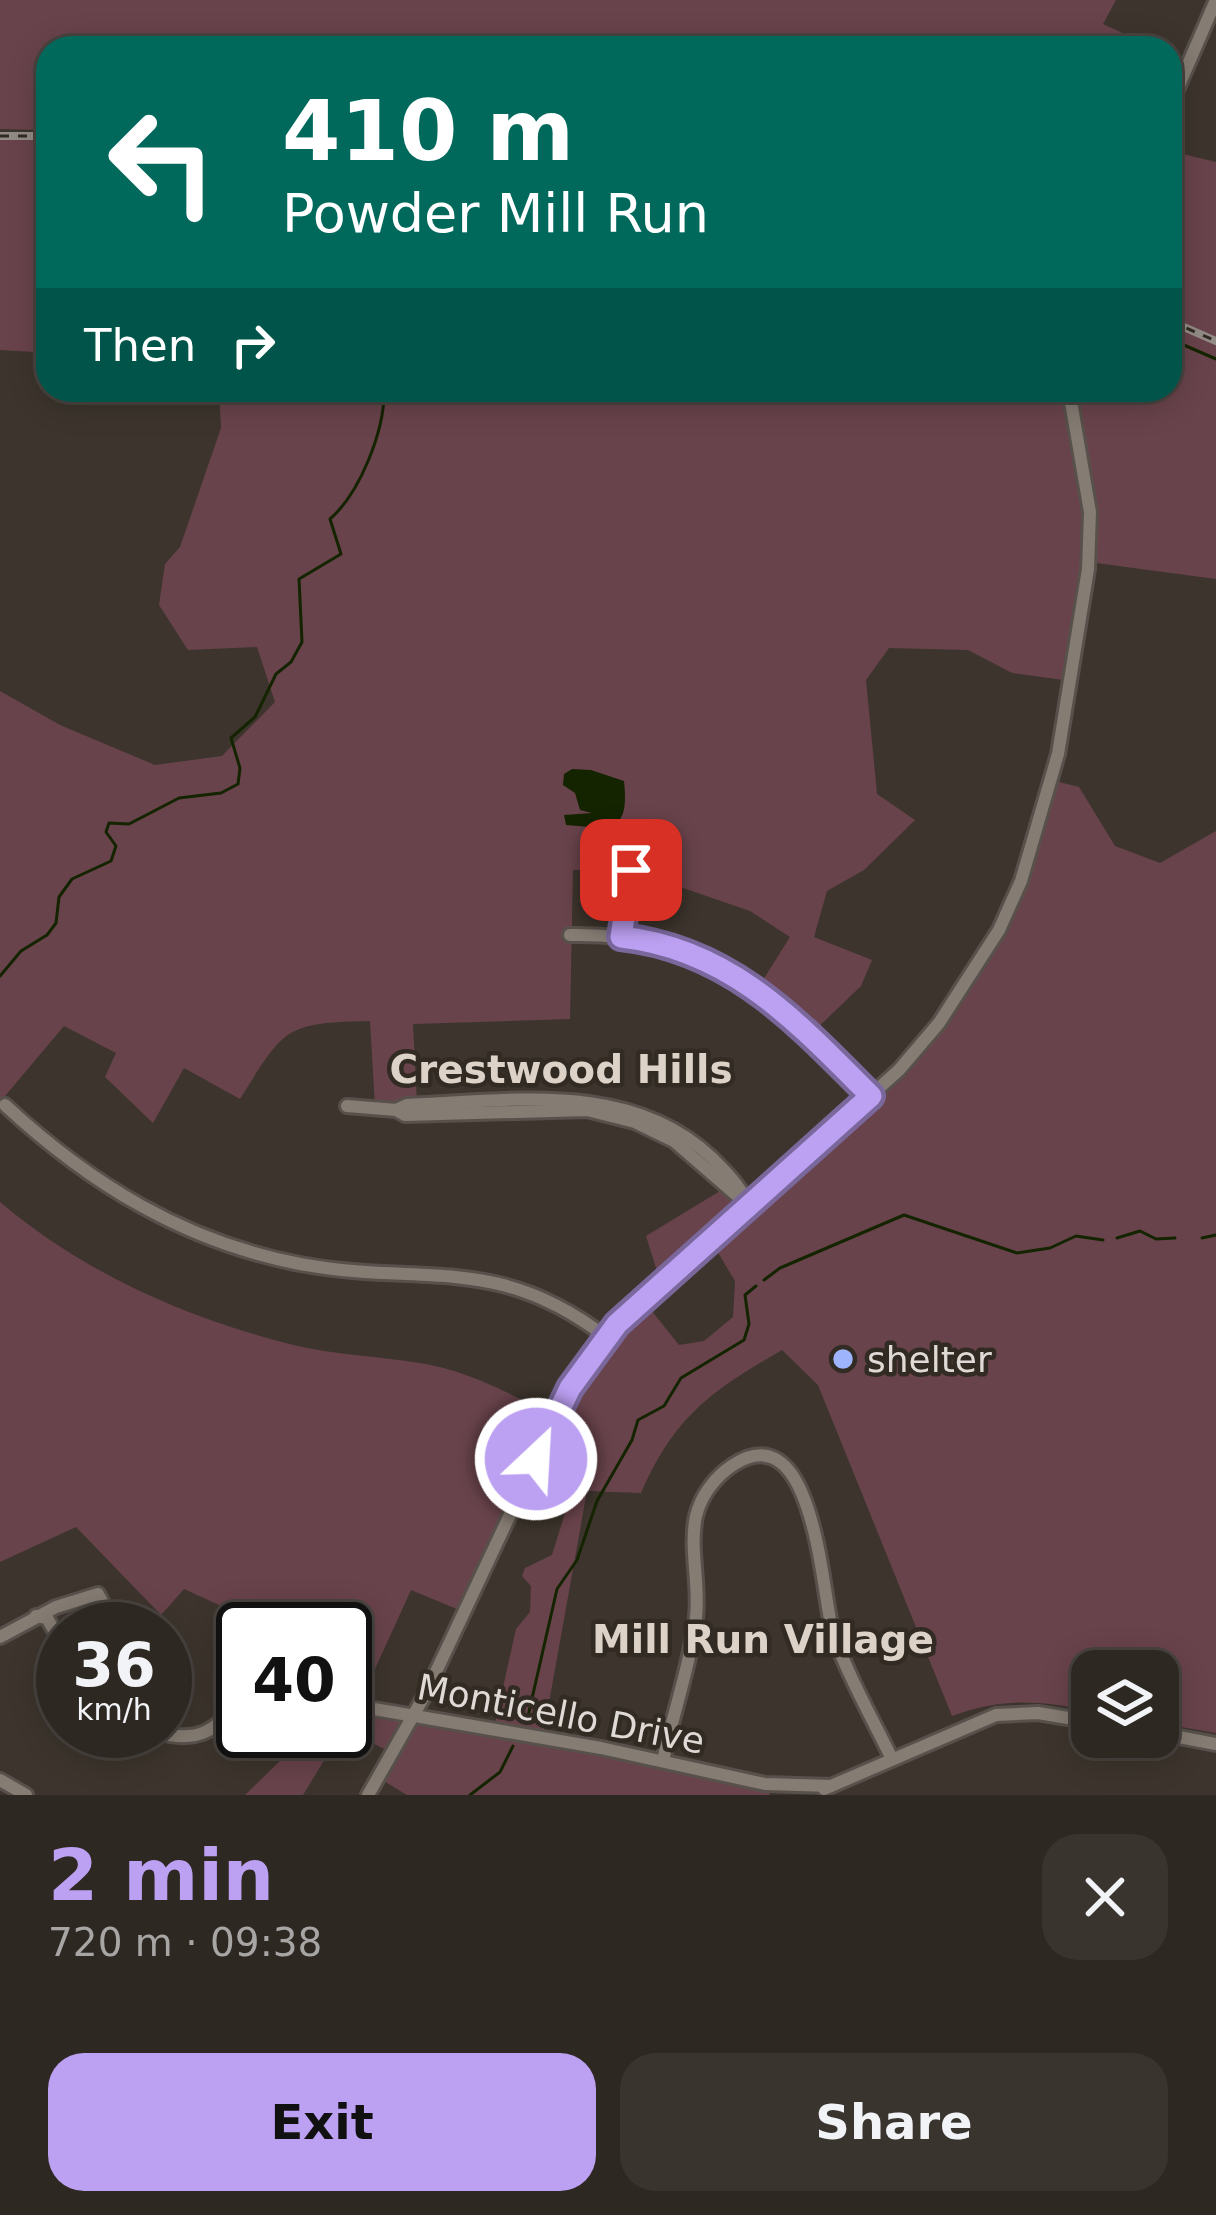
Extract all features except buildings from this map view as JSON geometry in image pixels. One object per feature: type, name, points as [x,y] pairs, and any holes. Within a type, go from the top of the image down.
[{"type":"street","points":[[1182,78],[1216,0]]},
{"type":"street","points":[[368,1795],[414,1717],[562,1402],[606,1337],[922,1046],[999,930],[1043,808],[1063,728],[1090,548],[1087,488],[1071,402]]},
{"type":"street","points":[[621,937],[632,855]]},
{"type":"street","points":[[570,935],[621,937],[685,951],[746,980],[788,1012],[871,1096]]},
{"type":"street","points":[[347,1106],[396,1110],[407,1105],[587,1106],[650,1117],[689,1139],[741,1189],[749,1206]]},
{"type":"street","points":[[5,1106],[91,1177],[155,1215],[206,1237],[302,1264],[499,1281],[554,1302],[606,1337]]},
{"type":"street","points":[[663,1762],[696,1618],[697,1513],[723,1474],[757,1457],[778,1462],[789,1472],[811,1516],[823,1554],[832,1630],[892,1759]]},
{"type":"street","points":[[75,1602],[98,1594],[102,1602]]},
{"type":"street","points":[[0,1637],[35,1616]]},
{"type":"street","name":"Monticello Drive","points":[[372,1709],[663,1762],[768,1790],[831,1786]]},
{"type":"street","points":[[812,1795],[996,1715],[1038,1713],[1071,1718]]},
{"type":"street","points":[[1179,1737],[1216,1744]]},
{"type":"street","points":[[0,1780],[26,1795]]},
{"type":"shaded area","points":[[0,0],[1116,0],[1103,24],[1129,36],[36,36],[36,130],[0,129]]},
{"type":"shaded area","points":[[0,136],[36,136],[36,351],[0,350]]},
{"type":"shaded area","points":[[1182,154],[1216,162],[1216,579],[1089,562],[1071,681],[1012,673],[968,650],[889,648],[866,680],[877,794],[915,820],[864,870],[827,891],[814,937],[872,960],[861,986],[810,1035],[758,988],[790,937],[750,911],[631,870],[573,870],[570,1019],[413,1024],[417,1105],[375,1106],[370,1021],[320,1024],[290,1034],[267,1057],[240,1099],[184,1068],[153,1123],[105,1077],[116,1053],[64,1026],[0,1102],[0,691],[60,725],[155,765],[222,756],[275,702],[257,647],[188,650],[159,605],[165,564],[180,547],[221,428],[220,402],[1182,402]]},
{"type":"shaded area","points":[[572,769],[624,781],[620,820],[605,827],[566,825],[564,815],[592,813],[580,810],[575,793],[563,785],[564,774]]},
{"type":"shaded area","points":[[1051,780],[1079,787],[1115,846],[1160,863],[1216,831],[1216,1733],[1179,1727],[1179,1650],[1071,1650],[1071,1708],[1021,1703],[952,1716],[818,1385],[782,1350],[698,1408],[667,1444],[641,1493],[587,1491],[543,1736],[765,1784],[770,1795],[407,1795],[379,1778],[393,1753],[372,1743],[372,1708],[494,1728],[516,1629],[530,1612],[531,1586],[522,1576],[525,1568],[552,1555],[565,1513],[516,1500],[464,1612],[411,1590],[372,1675],[372,1602],[216,1604],[184,1589],[172,1602],[148,1602],[76,1527],[0,1562],[0,1202],[101,1271],[175,1307],[293,1345],[456,1372],[555,1418],[570,1388],[643,1300],[679,1345],[704,1341],[733,1317],[735,1281],[711,1241],[661,1284],[646,1236],[725,1188],[749,1206],[899,1070],[999,930]]},
{"type":"shaded area","points":[[283,1758],[326,1758],[303,1795],[245,1795]]},
{"type":"waterway","points":[[1182,344],[1216,359]]},
{"type":"waterway","points":[[0,976],[21,951],[47,935],[56,923],[59,897],[72,879],[111,861],[116,846],[106,832],[109,823],[129,824],[179,798],[221,793],[238,784],[240,768],[231,738],[255,717],[276,674],[291,662],[302,642],[299,579],[341,554],[330,519],[351,494],[369,460],[383,402]]},
{"type":"waterway","points":[[764,1280],[780,1268],[904,1215],[1017,1253],[1050,1248],[1076,1236],[1103,1240]]},
{"type":"waterway","points":[[1117,1238],[1140,1231],[1156,1239],[1175,1238]]},
{"type":"waterway","points":[[1202,1238],[1216,1235]]},
{"type":"waterway","points":[[528,1716],[557,1589],[577,1560],[597,1501],[632,1440],[638,1420],[664,1406],[681,1378],[744,1340],[749,1324],[745,1295],[756,1286]]},
{"type":"waterway","points":[[470,1795],[500,1772],[513,1746]]},
{"type":"railway","points":[[0,136],[36,136]]},
{"type":"railway","points":[[1182,326],[1216,341]]},
{"type":"place","name":"shelter","points":[[843,1359]]},
{"type":"district","name":"Crestwood Hills","points":[[561,1069]]},
{"type":"district","name":"Mill Run Village","points":[[763,1639]]},
{"type":"route","points":[[536,1459],[570,1388],[617,1324],[871,1096],[788,1012],[746,980],[685,951],[621,937],[631,870]]}]
